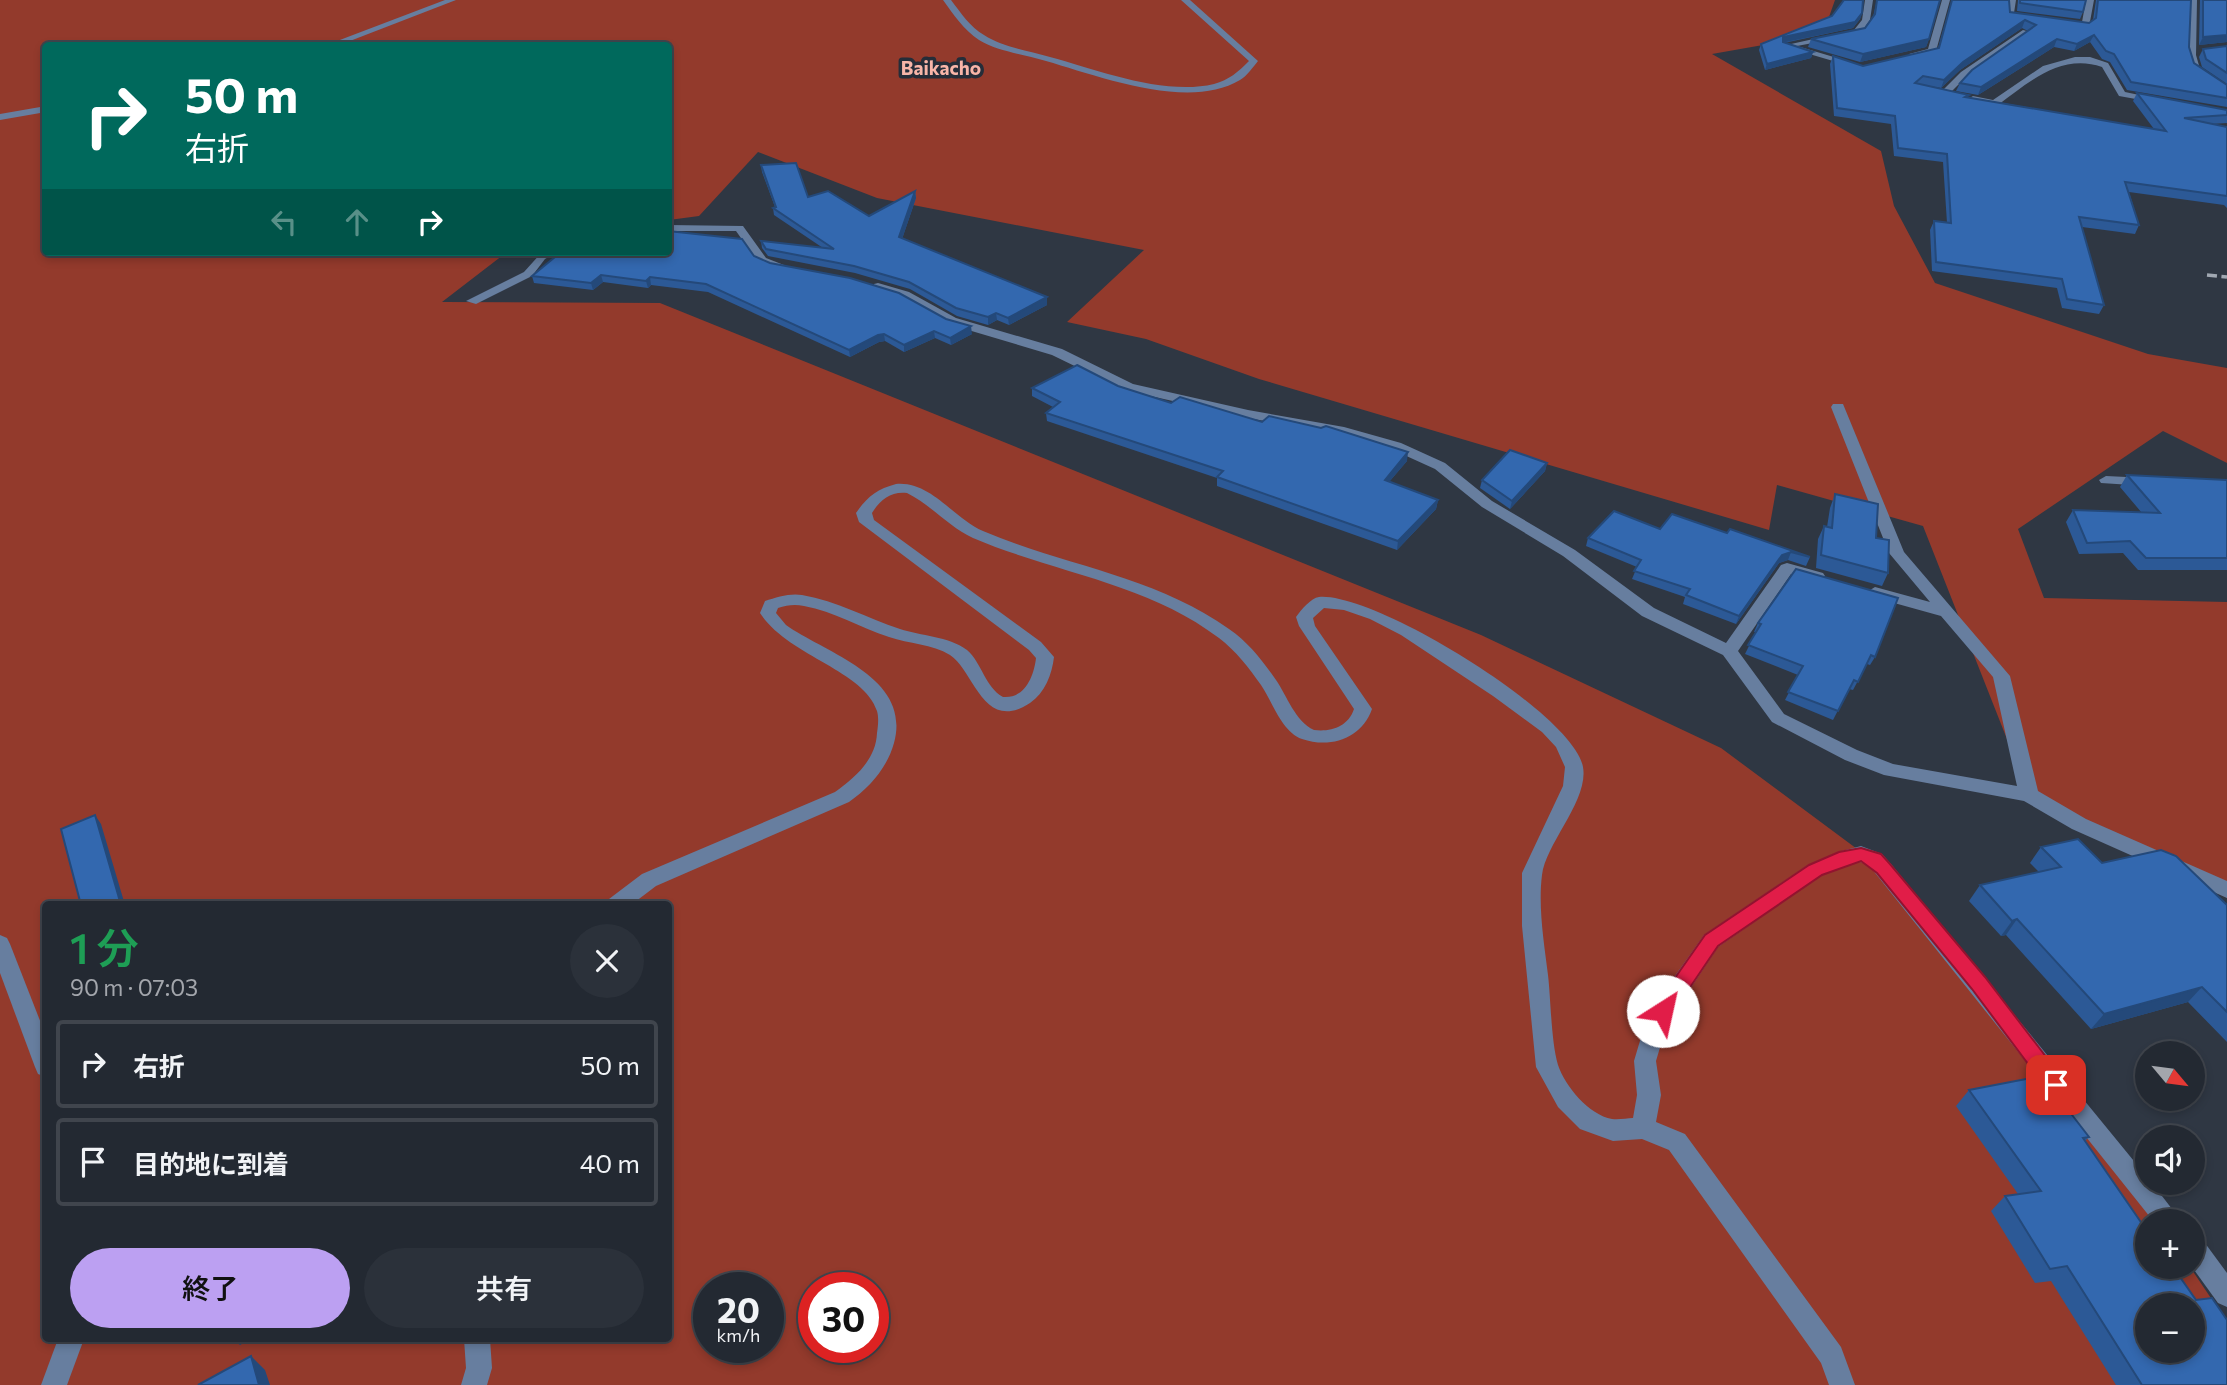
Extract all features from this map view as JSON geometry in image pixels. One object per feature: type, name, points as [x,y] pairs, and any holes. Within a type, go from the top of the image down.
[{"type":"street","points":[[339,42],[452,0]]},
{"type":"street","points":[[947,0],[980,36],[1135,84],[1198,88],[1221,84],[1249,70],[1254,61],[1185,0]]},
{"type":"street","points":[[1860,68],[1786,47],[1857,32],[1866,20],[1869,0]]},
{"type":"street","points":[[1896,60],[1932,51],[1946,0]]},
{"type":"street","points":[[2012,0],[2010,15],[2036,18]]},
{"type":"street","points":[[2048,20],[2086,25],[2090,0]]},
{"type":"street","points":[[2193,0],[2192,51],[2196,70],[2227,91]]},
{"type":"street","points":[[1944,94],[1964,74],[2026,32]]},
{"type":"street","points":[[2192,51],[2204,50]]},
{"type":"street","points":[[1932,92],[1995,103],[2045,68],[2081,58],[2105,65],[2122,94],[2169,102]]},
{"type":"street","points":[[0,117],[42,109]]},
{"type":"street","points":[[0,126],[42,119]]},
{"type":"street","points":[[672,228],[739,228],[762,260],[798,270]]},
{"type":"street","points":[[472,301],[528,274],[543,256]]},
{"type":"street","points":[[867,284],[905,295],[952,321],[1057,352],[1129,387],[1248,414],[1344,431],[1396,446],[1440,466],[1487,504],[1569,553],[1648,612],[1729,651],[1778,718],[1851,755],[1891,770],[2028,795],[2079,824],[2227,890]]},
{"type":"street","points":[[1838,407],[1898,553],[2001,676],[2028,795]]},
{"type":"street","points":[[2106,480],[2169,483]]},
{"type":"street","points":[[621,901],[649,880],[842,797],[864,782],[880,759],[889,718],[877,694],[858,674],[807,646],[772,622],[768,613],[771,606],[784,600],[802,600],[902,635],[950,648],[962,655],[980,678],[988,695],[1000,703],[1016,702],[1032,693],[1040,682],[1045,657],[1035,646],[867,522],[864,513],[871,502],[883,493],[902,488],[915,491],[926,497],[957,525],[1012,546],[1081,565],[1171,602],[1209,622],[1252,659],[1298,730],[1314,736],[1331,737],[1351,728],[1361,720],[1363,709],[1307,626],[1304,617],[1320,602],[1354,606],[1435,646],[1548,728],[1563,744],[1574,767],[1572,786],[1532,873],[1532,926],[1547,1068],[1566,1100],[1588,1121],[1614,1130],[1643,1128],[1676,1142],[1832,1356],[1842,1385]]},
{"type":"street","points":[[1729,651],[1787,568],[1827,579]]},
{"type":"street","points":[[1854,586],[1947,612]]},
{"type":"street","points":[[1643,1128],[1649,1095],[1645,1062],[1653,1034],[1663,1011],[1711,941],[1815,870],[1846,857],[1861,855],[1875,859],[1884,869],[1979,983],[2087,1126],[2159,1209]]},
{"type":"street","points":[[0,944],[42,1056]]},
{"type":"street","points":[[2205,1264],[2227,1294]]},
{"type":"street","points":[[54,1385],[70,1342]]},
{"type":"street","points":[[474,1385],[479,1368],[477,1342]]},
{"type":"shaded area","points":[[0,0],[1835,0],[1829,17],[1785,41],[1712,54],[1881,151],[1894,206],[1935,283],[2148,354],[2227,368],[2227,463],[2163,431],[2018,529],[2044,598],[2227,602],[2227,898],[2029,795],[1923,526],[1777,485],[1769,530],[1259,379],[1146,339],[1067,322],[1144,250],[877,198],[758,152],[699,216],[672,220],[672,42],[42,42],[42,256],[502,256],[442,302],[660,303],[1481,635],[1721,748],[1884,869],[2135,1190],[2135,1195],[2139,1195],[2150,1209],[2135,1209],[2135,1279],[2198,1279],[2227,1322],[2227,1385],[0,1385]]},
{"type":"building","points":[[1844,0],[1863,0],[1862,13],[1855,22],[1783,37],[1783,42],[1813,52],[1767,64],[1761,44],[1832,16]]},
{"type":"building","points":[[1877,0],[1940,0],[1929,39],[1863,54],[1811,39],[1865,28],[1875,14]]},
{"type":"building","points":[[1952,0],[2009,0],[2010,12],[2089,23],[2096,18],[2098,0],[2191,0],[2189,47],[2194,63],[2227,85],[2227,98],[2131,82],[2114,54],[2106,51],[2094,35],[2077,44],[2057,39],[1981,87],[1960,83],[1972,70],[2036,25],[2025,20],[1963,62],[1944,80],[1923,76],[1915,83],[1969,95],[1965,97],[2166,131],[2137,93],[2227,110],[2227,115],[2184,118],[2227,127],[2227,196],[2125,182],[2139,225],[2079,217],[2104,305],[2067,299],[2062,279],[1936,262],[1934,221],[1951,223],[1947,154],[1898,148],[1895,116],[1837,108],[1833,56],[1863,66],[1939,48]]},
{"type":"building","points":[[2020,0],[2086,0],[2083,12],[2020,3]]},
{"type":"building","points":[[2203,0],[2227,0],[2227,35],[2203,37]]},
{"type":"building","points":[[2227,46],[2227,73],[2206,59],[2203,49]]},
{"type":"building","points":[[796,163],[808,197],[828,191],[869,216],[915,191],[899,237],[1047,297],[1008,318],[996,313],[988,317],[956,308],[909,282],[854,266],[766,249],[761,241],[834,249],[773,208],[776,207],[761,165]]},
{"type":"building","points":[[672,231],[742,239],[754,256],[770,263],[850,278],[899,293],[946,319],[971,326],[950,338],[934,331],[904,345],[884,334],[878,335],[849,350],[706,284],[650,277],[646,281],[601,275],[591,283],[532,276],[556,256],[672,256]]},
{"type":"building","points":[[1077,365],[1118,386],[1171,403],[1180,397],[1262,422],[1269,416],[1321,428],[1326,426],[1408,452],[1385,480],[1438,500],[1398,541],[1217,477],[1223,471],[1046,413],[1060,402],[1032,388]]},
{"type":"building","points":[[1510,450],[1547,463],[1512,501],[1482,480]]},
{"type":"building","points":[[2127,475],[2227,480],[2227,558],[2146,558],[2130,541],[2087,543],[2073,510],[2160,513]]},
{"type":"building","points":[[1835,494],[1878,504],[1876,538],[1889,540],[1888,573],[1821,555],[1824,526],[1832,528]]},
{"type":"building","points":[[1614,511],[1660,529],[1672,514],[1727,533],[1730,529],[1810,557],[1791,552],[1782,555],[1739,616],[1686,595],[1690,589],[1634,571],[1641,560],[1588,538]]},
{"type":"building","points":[[1796,569],[1898,598],[1875,657],[1871,655],[1858,682],[1854,680],[1838,711],[1788,692],[1803,666],[1748,645],[1761,624],[1758,623]]},
{"type":"building","points":[[95,815],[120,901],[80,901],[61,829]]},
{"type":"building","points":[[2078,839],[2102,863],[2161,850],[2176,856],[2227,905],[2227,1012],[2202,987],[2104,1014],[2017,919],[2012,921],[1980,885],[2061,867],[2041,847]]},
{"type":"building","points":[[2042,1076],[2089,1137],[2083,1138],[2135,1214],[2135,1279],[2181,1279],[2191,1293],[2135,1293],[2135,1363],[2205,1363],[2205,1299],[2212,1298],[2227,1320],[2227,1385],[2142,1385],[2067,1266],[2050,1269],[2005,1196],[2041,1191],[1969,1090]]},
{"type":"building","points":[[251,1356],[259,1385],[198,1385]]},
{"type":"railway","points":[[2207,275],[2227,277]]},
{"type":"district","name":"Baikacho","points":[[941,67]]},
{"type":"route","points":[[1663,1011],[1711,941],[1815,870],[1846,857],[1861,855],[1875,859],[1884,869],[1979,983],[2056,1085]]}]
